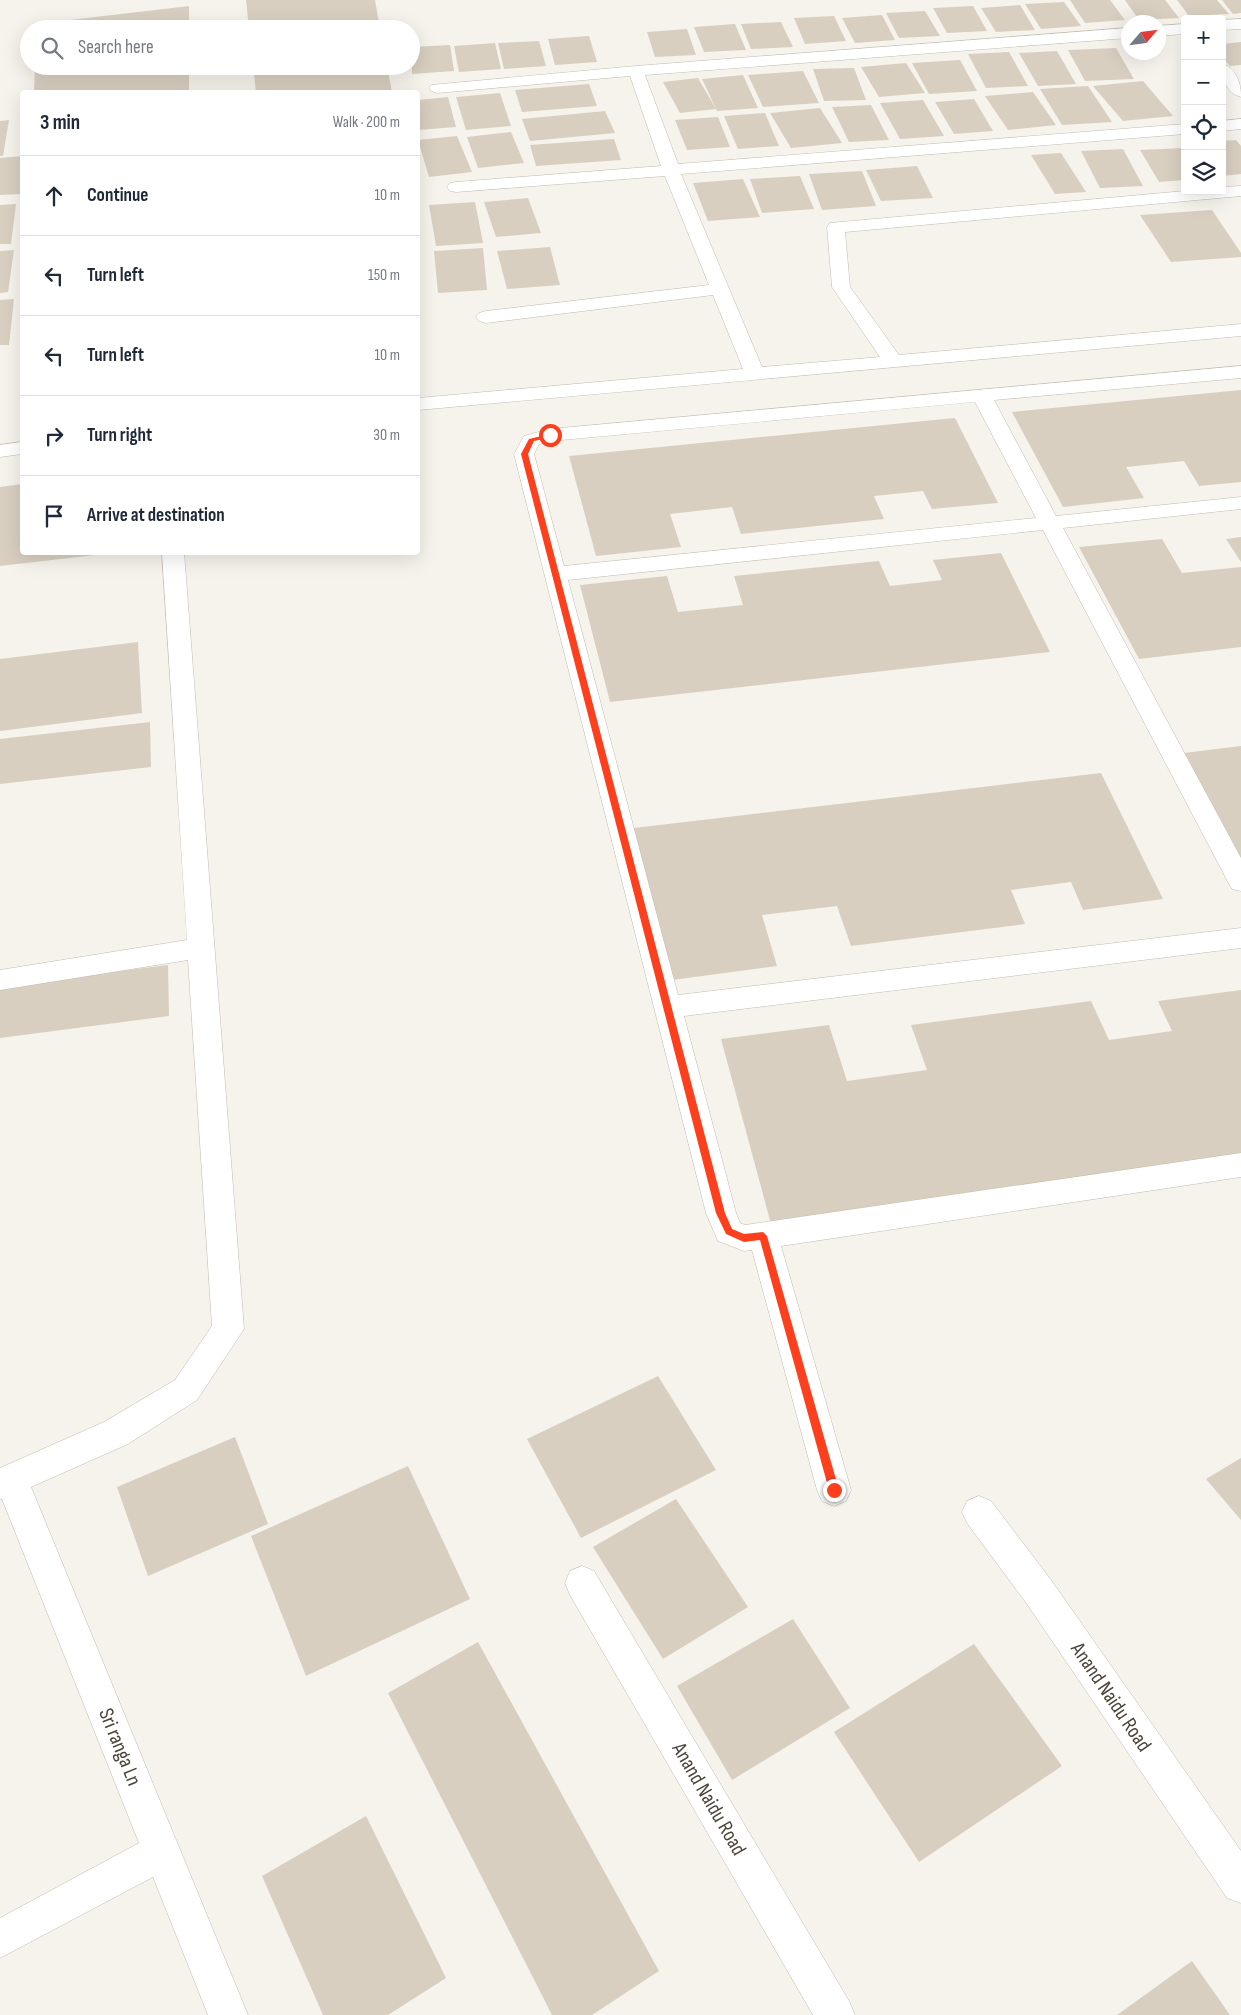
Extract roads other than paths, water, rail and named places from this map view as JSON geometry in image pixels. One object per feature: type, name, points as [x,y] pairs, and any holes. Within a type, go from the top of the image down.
[{"type":"street","points":[[1226,26],[1241,24]]},
{"type":"street","points":[[1166,29],[1181,28]]},
{"type":"street","points":[[437,88],[1121,34]]},
{"type":"street","points":[[636,71],[671,170],[755,374]]},
{"type":"street","points":[[1226,74],[1241,92]]},
{"type":"street","points":[[1226,126],[1241,124]]},
{"type":"street","points":[[456,187],[1181,129]]},
{"type":"street","points":[[893,361],[840,286],[836,226],[1241,191]]},
{"type":"street","points":[[486,317],[720,289]]},
{"type":"street","points":[[420,404],[1241,330]]},
{"type":"street","points":[[1241,372],[550,435],[532,440],[524,454],[721,1213],[729,1232],[744,1238],[763,1236],[1241,1165]]},
{"type":"street","points":[[982,396],[1241,882]]},
{"type":"street","points":[[0,451],[20,448]]},
{"type":"street","points":[[556,574],[1241,504]]},
{"type":"street","points":[[6,1481],[116,1433],[186,1390],[228,1329],[173,555]]},
{"type":"street","points":[[667,1006],[1241,938]]},
{"type":"street","points":[[0,980],[201,948]]},
{"type":"street","points":[[763,1236],[834,1490]]},
{"type":"street","name":"Sri ranga Ln","points":[[6,1481],[162,1851],[228,2015]]},
{"type":"street","name":"Anand Naidu Road","points":[[979,1512],[1039,1592],[1241,1884]]},
{"type":"street","name":"Anand Naidu Road","points":[[582,1583],[835,2015]]},
{"type":"street","points":[[0,1939],[162,1851]]}]
